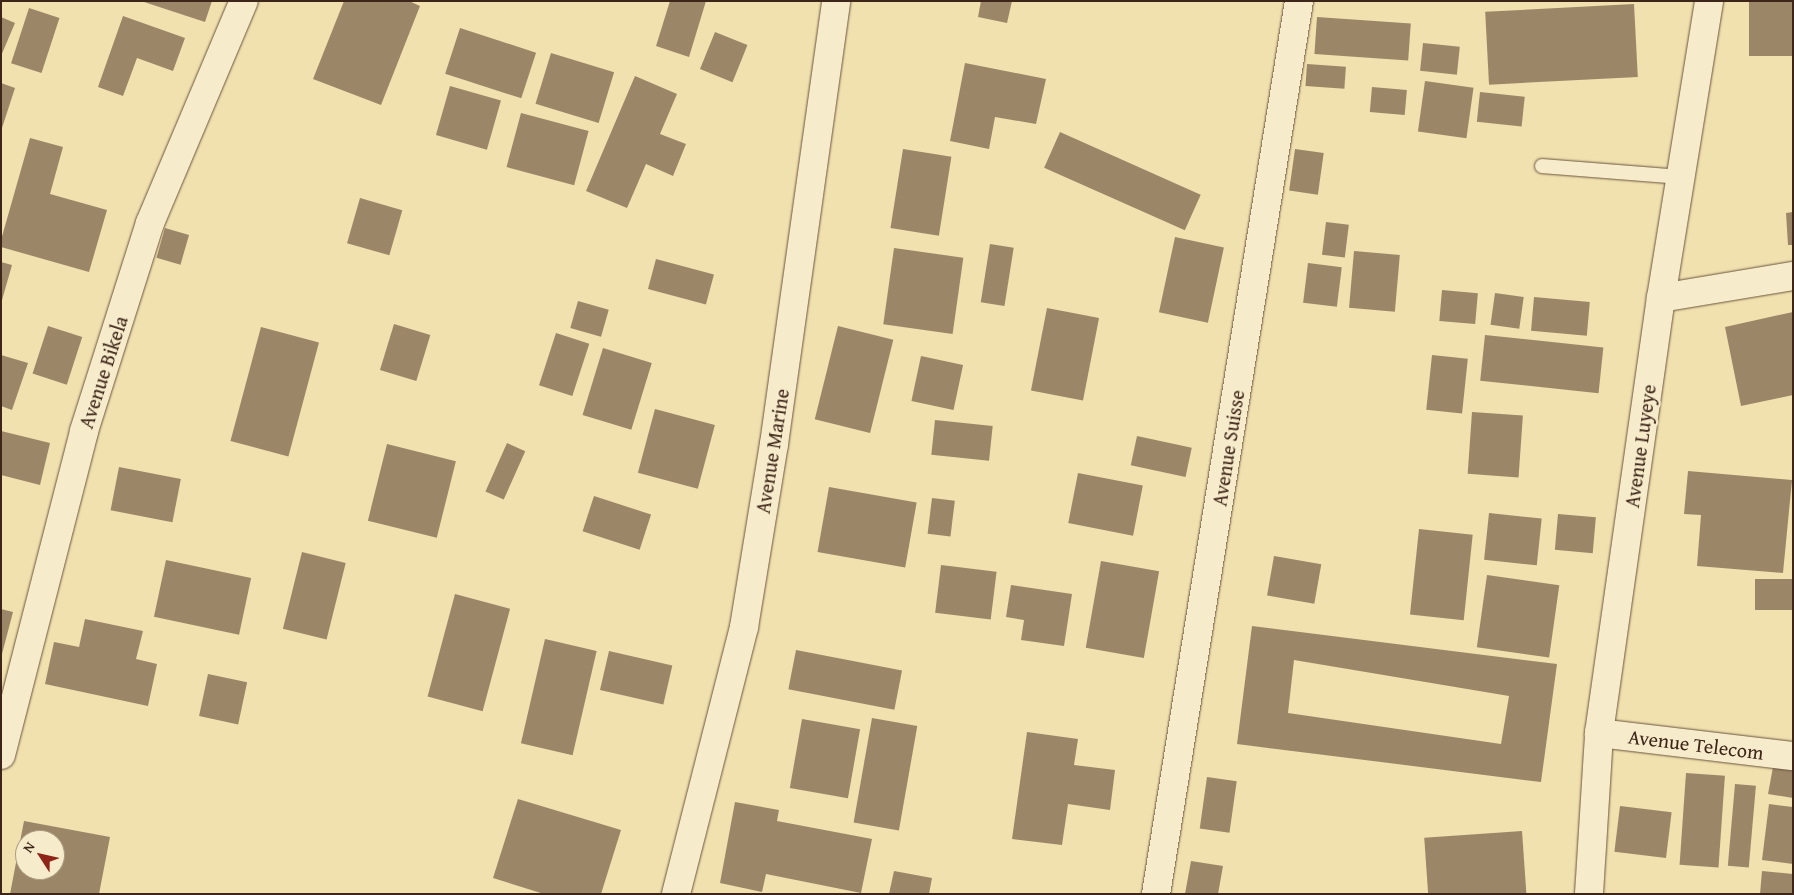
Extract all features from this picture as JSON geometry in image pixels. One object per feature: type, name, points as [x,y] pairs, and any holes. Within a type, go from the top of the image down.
[{"type":"street","name":"Avenue Bikela","points":[[1,755],[84,431],[150,223],[244,1]]},
{"type":"street","name":"Avenue Marine","points":[[676,894],[744,627],[774,444],[836,1]]},
{"type":"street","name":"Avenue Suisse","points":[[1156,894],[1299,1]]},
{"type":"street","name":"Avenue Luyeye","points":[[1590,894],[1599,733],[1661,298],[1709,1]]},
{"type":"street","points":[[1661,298],[1793,276]]},
{"type":"street","name":"Avenue Telecom","points":[[1599,733],[1793,756]]},
{"type":"lane","points":[[1542,166],[1681,177]]},
{"type":"building","points":[[141,1],[212,1],[205,22]]},
{"type":"building","points":[[344,1],[409,1],[420,6],[381,105],[313,79]]},
{"type":"building","points":[[670,1],[706,1],[689,57],[656,46]]},
{"type":"building","points":[[981,1],[1012,1],[1007,23],[978,17]]},
{"type":"building","points":[[1749,1],[1793,1],[1793,56],[1749,56]]},
{"type":"building","points":[[1634,4],[1638,77],[1489,85],[1485,12]]},
{"type":"building","points":[[29,8],[59,18],[42,73],[11,63]]},
{"type":"building","points":[[123,16],[185,38],[173,71],[137,58],[123,96],[98,87]]},
{"type":"building","points":[[1,17],[15,23],[1,56]]},
{"type":"building","points":[[1317,17],[1411,24],[1408,60],[1314,54]]},
{"type":"building","points":[[460,28],[536,53],[521,98],[445,74]]},
{"type":"building","points":[[715,32],[747,45],[732,82],[700,69]]},
{"type":"building","points":[[1423,43],[1460,47],[1457,75],[1420,71]]},
{"type":"building","points":[[551,53],[614,72],[599,123],[536,104]]},
{"type":"building","points":[[965,63],[1046,79],[1036,124],[995,117],[989,149],[950,141]]},
{"type":"building","points":[[1307,64],[1346,67],[1344,89],[1305,86]]},
{"type":"building","points":[[635,76],[677,94],[660,134],[686,144],[673,176],[646,164],[627,208],[586,191]]},
{"type":"building","points":[[1425,81],[1474,88],[1466,138],[1418,132]]},
{"type":"building","points":[[1,83],[15,88],[2,128],[1,128]]},
{"type":"building","points":[[450,86],[501,101],[487,150],[436,135]]},
{"type":"building","points":[[1372,87],[1407,90],[1405,115],[1370,112]]},
{"type":"building","points":[[1480,92],[1525,97],[1522,127],[1477,122]]},
{"type":"building","points":[[521,113],[589,131],[574,185],[507,167]]},
{"type":"building","points":[[1060,132],[1201,195],[1185,230],[1044,168]]},
{"type":"building","points":[[30,138],[63,147],[50,194],[107,210],[89,272],[1,247],[1,240]]},
{"type":"building","points":[[903,149],[951,157],[939,236],[890,228]]},
{"type":"building","points":[[1295,149],[1324,153],[1318,195],[1289,191]]},
{"type":"building","points":[[360,198],[402,210],[389,255],[347,243]]},
{"type":"building","points":[[1793,212],[1793,245],[1788,245],[1786,213]]},
{"type":"building","points":[[1326,222],[1349,225],[1345,258],[1322,255]]},
{"type":"building","points":[[165,228],[189,235],[180,265],[156,258]]},
{"type":"building","points":[[1175,237],[1224,247],[1208,323],[1159,312]]},
{"type":"building","points":[[990,244],[1014,248],[1004,306],[981,302]]},
{"type":"building","points":[[894,248],[963,258],[953,334],[883,324]]},
{"type":"building","points":[[1354,251],[1400,255],[1395,312],[1349,308]]},
{"type":"building","points":[[656,259],[714,275],[706,304],[648,289]]},
{"type":"building","points":[[1,262],[12,265],[2,300],[1,300]]},
{"type":"building","points":[[1308,263],[1342,267],[1337,307],[1303,303]]},
{"type":"building","points":[[1442,290],[1478,293],[1475,324],[1439,321]]},
{"type":"building","points":[[1495,293],[1524,297],[1519,329],[1491,325]]},
{"type":"building","points":[[1534,297],[1590,302],[1587,336],[1531,331]]},
{"type":"building","points":[[578,301],[609,310],[601,337],[570,328]]},
{"type":"building","points":[[1047,308],[1099,318],[1083,401],[1031,390]]},
{"type":"building","points":[[1793,312],[1793,395],[1741,406],[1725,327]]},
{"type":"building","points":[[394,324],[430,335],[416,381],[380,370]]},
{"type":"building","points":[[48,326],[82,337],[67,385],[33,374]]},
{"type":"building","points":[[838,326],[893,340],[870,433],[815,419]]},
{"type":"building","points":[[261,327],[319,343],[288,457],[230,441]]},
{"type":"building","points":[[556,333],[589,344],[572,396],[539,385]]},
{"type":"building","points":[[1485,335],[1603,347],[1599,393],[1480,381]]},
{"type":"building","points":[[603,348],[652,363],[631,430],[583,415]]},
{"type":"building","points":[[1,355],[28,363],[12,410],[1,406]]},
{"type":"building","points":[[1432,355],[1468,359],[1462,413],[1426,410]]},
{"type":"building","points":[[921,356],[963,365],[953,410],[911,401]]},
{"type":"building","points":[[655,409],[715,425],[698,489],[638,473]]},
{"type":"building","points":[[1472,412],[1523,416],[1519,477],[1468,474]]},
{"type":"building","points":[[935,420],[993,426],[989,461],[931,455]]},
{"type":"building","points":[[1,431],[50,443],[40,485],[1,475]]},
{"type":"building","points":[[1137,436],[1192,448],[1186,477],[1131,465]]},
{"type":"building","points":[[507,443],[525,451],[504,500],[485,491]]},
{"type":"building","points":[[387,444],[456,461],[437,538],[368,521]]},
{"type":"building","points":[[119,467],[181,479],[172,522],[111,510]]},
{"type":"building","points":[[1688,471],[1792,480],[1783,573],[1697,566],[1701,515],[1684,514]]},
{"type":"building","points":[[1078,473],[1143,486],[1133,536],[1068,523]]},
{"type":"building","points":[[829,487],[917,502],[905,567],[818,552]]},
{"type":"building","points":[[594,496],[651,515],[640,550],[583,531]]},
{"type":"building","points":[[932,498],[955,501],[950,537],[928,534]]},
{"type":"building","points":[[1489,513],[1542,519],[1537,565],[1484,560]]},
{"type":"building","points":[[1558,514],[1596,517],[1593,553],[1555,550]]},
{"type":"building","points":[[1419,529],[1473,535],[1464,620],[1410,615]]},
{"type":"building","points":[[302,552],[346,563],[327,640],[283,629]]},
{"type":"building","points":[[1274,556],[1321,564],[1314,604],[1267,595]]},
{"type":"building","points":[[166,560],[251,578],[239,635],[154,617]]},
{"type":"building","points":[[1101,561],[1159,571],[1144,658],[1086,648]]},
{"type":"building","points":[[941,565],[997,572],[991,619],[935,613]]},
{"type":"building","points":[[1487,575],[1559,585],[1549,657],[1477,647]]},
{"type":"building","points":[[1755,579],[1793,579],[1793,610],[1755,610]]},
{"type":"building","points":[[1011,585],[1072,594],[1064,646],[1021,640],[1024,620],[1006,617]]},
{"type":"building","points":[[455,594],[510,609],[483,711],[428,696]]},
{"type":"building","points":[[1,609],[13,612],[2,654],[1,654]]},
{"type":"building","points":[[85,619],[143,631],[136,659],[157,664],[148,706],[45,684],[54,642],[79,647]]},
{"type":"building","points":[[1252,626],[1557,664],[1541,782],[1237,744]],"holes":[[[1294,660],[1509,696],[1501,744],[1288,713]]]},
{"type":"building","points":[[545,639],[597,651],[573,755],[521,743]]},
{"type":"building","points":[[796,650],[902,671],[894,710],[788,689]]},
{"type":"building","points":[[609,651],[672,666],[663,705],[600,690]]},
{"type":"building","points":[[208,674],[247,682],[238,724],[199,716]]},
{"type":"building","points":[[872,718],[917,726],[899,830],[854,822]]},
{"type":"building","points":[[802,719],[860,729],[848,798],[790,788]]},
{"type":"building","points":[[1027,732],[1078,739],[1074,765],[1115,770],[1110,810],[1068,804],[1062,845],[1012,839]]},
{"type":"building","points":[[1773,767],[1793,770],[1793,798],[1768,794]]},
{"type":"building","points":[[1686,773],[1725,776],[1718,867],[1680,865]]},
{"type":"building","points":[[1207,777],[1237,781],[1229,833],[1200,828]]},
{"type":"building","points":[[1735,784],[1756,786],[1749,868],[1728,866]]},
{"type":"building","points":[[518,799],[621,830],[601,894],[544,894],[493,878]]},
{"type":"building","points":[[735,802],[779,810],[777,821],[872,839],[861,893],[766,874],[762,892],[720,883]]},
{"type":"building","points":[[1769,804],[1793,807],[1793,864],[1762,860]]},
{"type":"building","points":[[1620,806],[1672,812],[1666,858],[1614,852]]},
{"type":"building","points":[[24,821],[110,837],[99,894],[10,894],[15,868],[15,880],[65,880],[65,830],[22,830]]},
{"type":"building","points":[[1522,831],[1526,894],[1428,894],[1424,838]]},
{"type":"building","points":[[1191,861],[1223,866],[1218,894],[1185,894]]},
{"type":"building","points":[[894,871],[932,878],[929,894],[889,894]]},
{"type":"building","points":[[1762,871],[1793,874],[1793,894],[1760,894]]}]
